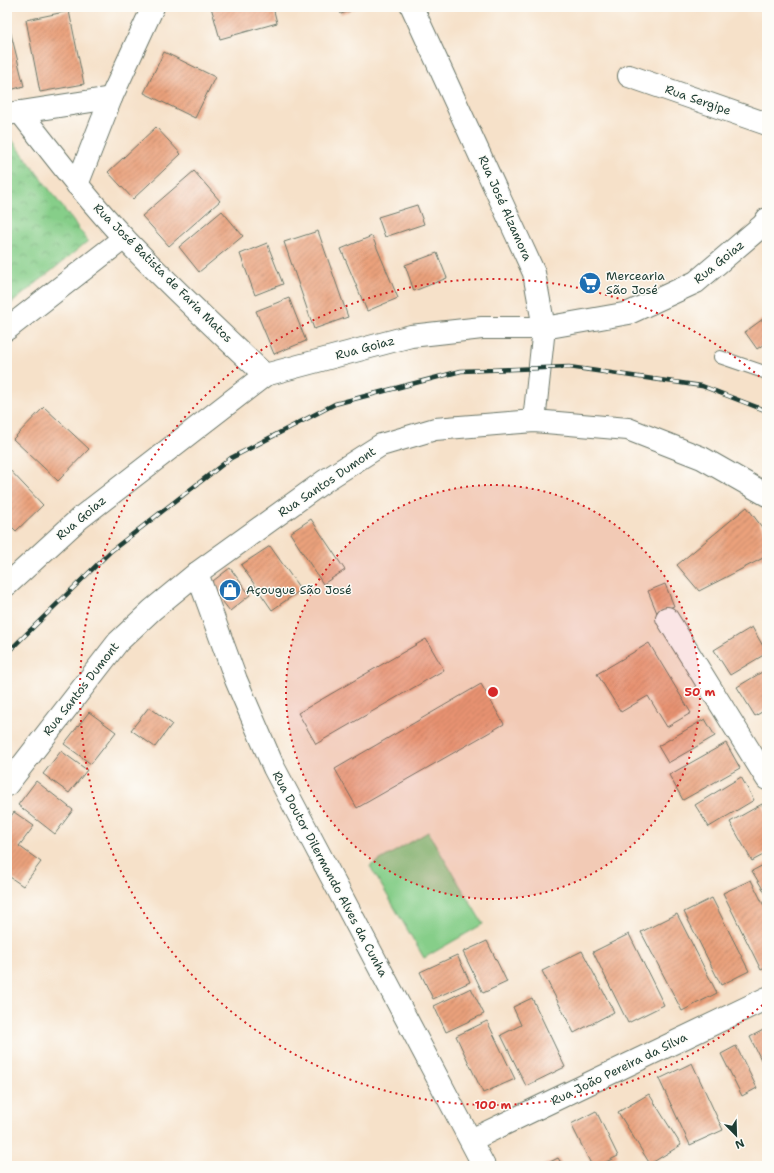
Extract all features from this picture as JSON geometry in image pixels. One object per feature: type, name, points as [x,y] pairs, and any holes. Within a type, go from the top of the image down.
[{"type":"street","points":[[77,185],[111,98],[153,7]]},
{"type":"street","name":"Rua José Alzamora","points":[[412,7],[534,273],[544,328],[534,421]]},
{"type":"street","name":"Rua Sergipe","points":[[629,76],[767,124]]},
{"type":"street","points":[[13,113],[111,98]]},
{"type":"street","name":"Rua José Batista de Faria Matos","points":[[13,113],[124,238],[192,306],[265,375]]},
{"type":"street","name":"Rua Goiaz","points":[[7,585],[80,518],[265,375],[411,336],[482,328],[544,328],[629,313],[696,282],[763,226],[767,219]]},
{"type":"street","points":[[7,329],[124,238]]},
{"type":"street","name":"Rua Santos Dumont","points":[[7,785],[118,642],[152,610],[197,573],[326,480],[381,445],[435,429],[534,421],[628,429],[702,458],[767,495]]},
{"type":"street","name":"Rua Doutor Dilermando Alves da Cunha","points":[[197,573],[236,680],[274,768],[484,1166]]},
{"type":"street","points":[[667,618],[767,780]]},
{"type":"street","name":"Rua João Pereira da Silva","points":[[471,1140],[767,998]]},
{"type":"lane","points":[[720,356],[767,373]]},
{"type":"green space","points":[[7,133],[88,241],[7,307]]},
{"type":"green space","points":[[428,832],[483,924],[424,958],[370,866]]},
{"type":"building","points":[[211,7],[273,7],[277,23],[220,39]]},
{"type":"building","points":[[339,7],[360,7],[341,14]]},
{"type":"building","points":[[69,11],[84,84],[40,92],[26,20]]},
{"type":"building","points":[[7,18],[24,86],[7,91]]},
{"type":"building","points":[[164,52],[215,77],[195,118],[144,93]]},
{"type":"building","points":[[156,127],[181,154],[133,199],[108,172]]},
{"type":"building","points":[[194,171],[220,201],[169,246],[142,216]]},
{"type":"building","points":[[417,205],[424,224],[385,237],[378,217]]},
{"type":"building","points":[[222,211],[243,236],[199,272],[179,247]]},
{"type":"building","points":[[318,231],[348,317],[314,329],[284,242]]},
{"type":"building","points":[[372,236],[398,298],[367,311],[341,249]]},
{"type":"building","points":[[267,243],[283,284],[255,295],[240,254]]},
{"type":"building","points":[[437,253],[447,278],[414,291],[405,265]]},
{"type":"building","points":[[289,298],[306,341],[274,354],[256,311]]},
{"type":"building","points":[[767,316],[767,342],[757,349],[745,332]]},
{"type":"building","points":[[44,407],[89,449],[58,481],[13,439]]},
{"type":"building","points":[[7,467],[43,505],[16,531],[7,522]]},
{"type":"building","points":[[747,507],[767,534],[767,556],[699,591],[677,565]]},
{"type":"building","points":[[311,519],[345,570],[323,584],[290,533]]},
{"type":"building","points":[[270,546],[301,590],[272,610],[241,565]]},
{"type":"building","name":"Açougue São José","points":[[230,568],[250,595],[230,611],[209,584]]},
{"type":"building","points":[[665,584],[674,606],[657,613],[648,591]]},
{"type":"building","points":[[752,627],[767,653],[730,675],[714,650]]},
{"type":"building","points":[[426,639],[444,670],[316,744],[298,713]]},
{"type":"building","points":[[649,643],[691,713],[667,727],[648,696],[621,712],[597,674]]},
{"type":"building","points":[[767,669],[767,709],[755,716],[737,687]]},
{"type":"building","points":[[481,684],[504,724],[357,808],[335,769]]},
{"type":"building","points":[[149,707],[172,724],[155,747],[131,730]]},
{"type":"building","points":[[89,712],[116,732],[91,764],[64,744]]},
{"type":"building","points":[[705,719],[715,736],[668,763],[658,746]]},
{"type":"building","points":[[726,743],[740,768],[683,800],[669,775]]},
{"type":"building","points":[[61,751],[87,770],[69,793],[43,774]]},
{"type":"building","points":[[741,777],[754,800],[709,827],[695,805]]},
{"type":"building","points":[[36,781],[73,810],[55,834],[18,805]]},
{"type":"building","points":[[762,804],[767,814],[767,853],[752,861],[730,822]]},
{"type":"building","points":[[14,812],[34,826],[19,846],[41,862],[23,886],[7,875],[7,822]]},
{"type":"building","points":[[767,863],[767,896],[752,871]]},
{"type":"building","points":[[751,880],[767,912],[767,967],[761,970],[723,893]]},
{"type":"building","points":[[712,898],[749,971],[721,985],[684,912]]},
{"type":"building","points":[[677,914],[717,993],[682,1011],[641,932]]},
{"type":"building","points":[[629,934],[664,1005],[628,1023],[593,952]]},
{"type":"building","points":[[487,941],[507,982],[483,993],[463,952]]},
{"type":"building","points":[[582,951],[614,1012],[574,1033],[542,971]]},
{"type":"building","points":[[457,955],[470,982],[433,999],[420,972]]},
{"type":"building","points":[[471,988],[484,1014],[446,1032],[434,1006]]},
{"type":"building","points":[[532,998],[565,1067],[526,1086],[501,1035],[521,1025],[513,1007]]},
{"type":"building","points":[[487,1021],[515,1079],[483,1093],[456,1036]]},
{"type":"building","points":[[767,1028],[767,1072],[750,1037]]},
{"type":"building","points":[[736,1046],[757,1088],[742,1096],[721,1054]]},
{"type":"building","points":[[692,1063],[723,1130],[690,1145],[659,1079]]},
{"type":"building","points":[[649,1094],[681,1145],[650,1164],[618,1112]]},
{"type":"building","points":[[596,1111],[618,1156],[598,1166],[592,1166],[571,1124]]},
{"type":"building","points":[[558,1158],[563,1166],[542,1166]]},
{"type":"railway","points":[[7,653],[111,551],[231,458],[335,404],[461,371],[569,367],[702,386],[767,411]]},
{"type":"place","name":"Mercearia São José","points":[[590,283]]},
{"type":"place","name":"Açougue São José","points":[[230,590]]}]
